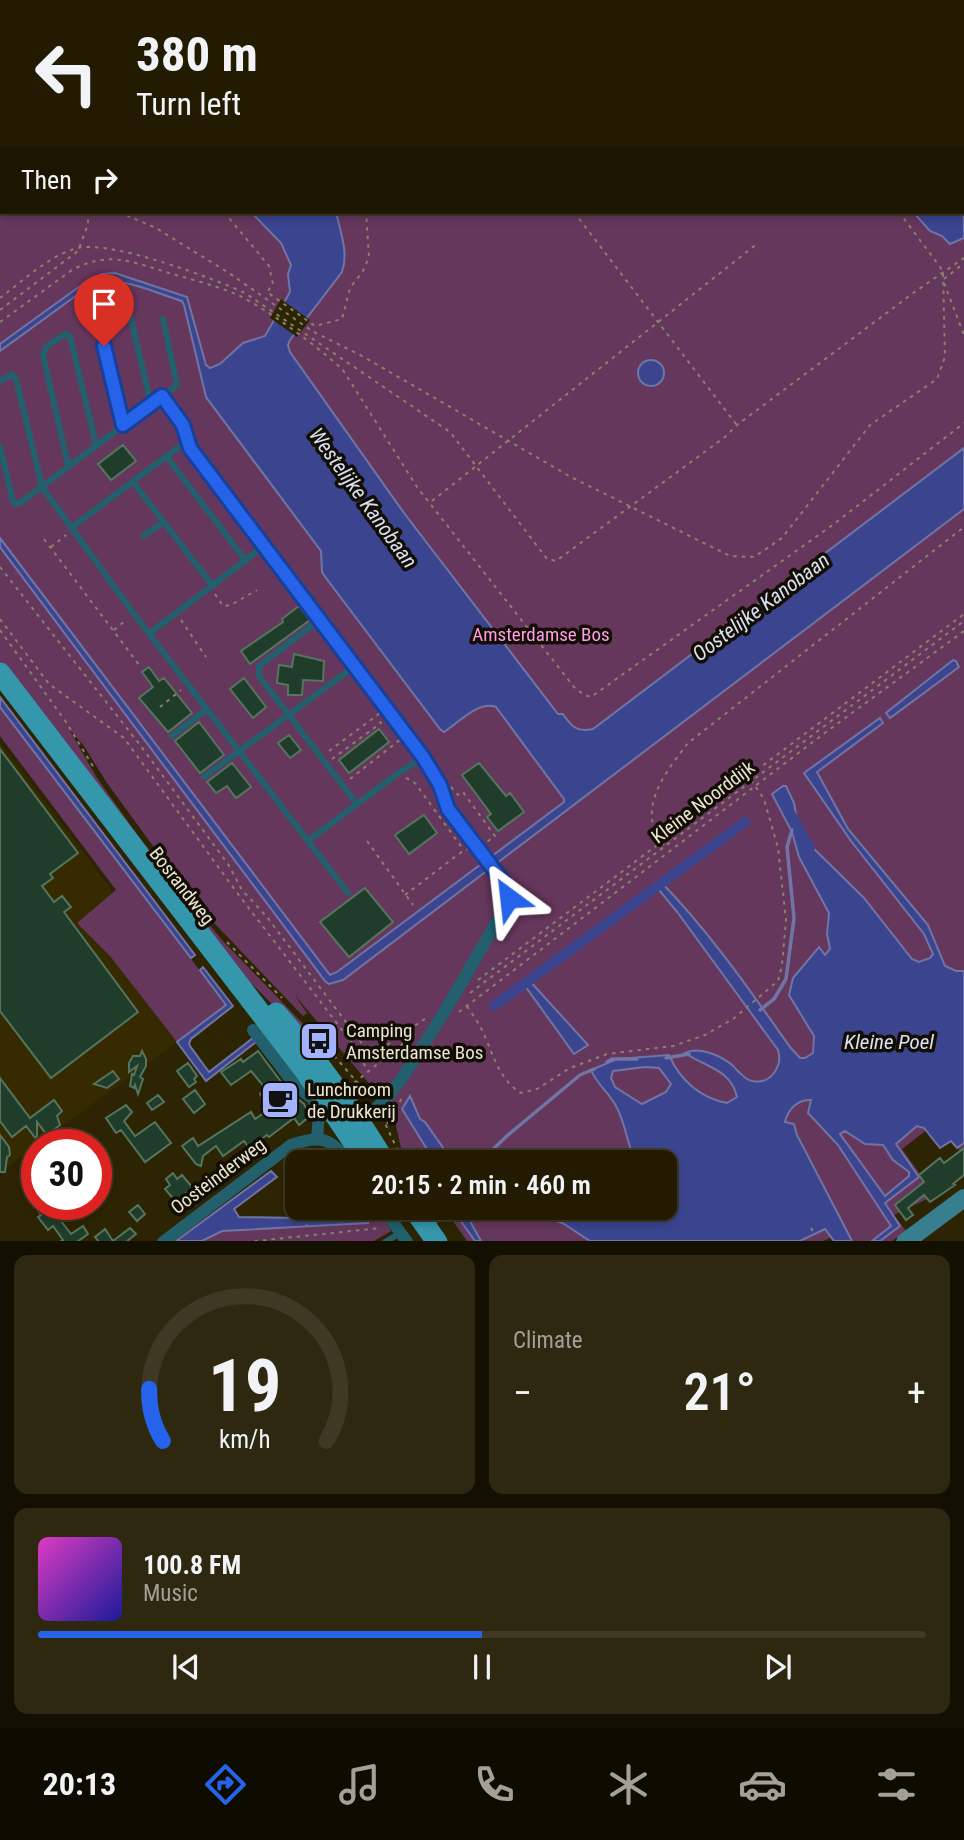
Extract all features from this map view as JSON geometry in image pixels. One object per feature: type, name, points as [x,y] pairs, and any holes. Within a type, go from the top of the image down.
[{"type":"main road","name":"Bosrandweg","points":[[0,673],[222,948],[347,1133]]},
{"type":"main road","points":[[347,1133],[376,1150]]},
{"type":"main road","points":[[347,1133],[359,1150]]},
{"type":"main road","points":[[422,1220],[437,1241]]},
{"type":"main road","points":[[400,1227],[422,1241]]},
{"type":"street","points":[[253,1030],[295,1085],[313,1098],[320,1115],[317,1138],[347,1133],[377,1109],[402,1078],[444,1012],[509,898],[505,884]]},
{"type":"street","points":[[347,1133],[348,1150]]},
{"type":"street","name":"Oosteinderweg","points":[[163,1241],[291,1145],[317,1138]]},
{"type":"street","points":[[905,1241],[964,1198]]},
{"type":"lane","points":[[123,425],[98,319],[100,311],[123,310],[130,315],[151,404]]},
{"type":"lane","points":[[0,447],[13,501],[20,503],[177,385],[163,319]]},
{"type":"lane","points":[[68,465],[43,355],[47,346],[65,334],[69,335],[71,341],[96,444]]},
{"type":"lane","points":[[0,381],[12,374],[16,379],[41,487],[134,614],[348,893]]},
{"type":"lane","points":[[162,396],[183,425],[187,441],[407,734],[440,785],[448,809],[505,884]]},
{"type":"lane","points":[[71,528],[187,441]]},
{"type":"lane","points":[[166,456],[246,561]]},
{"type":"lane","points":[[133,482],[212,587]]},
{"type":"lane","points":[[143,536],[163,522]]},
{"type":"lane","points":[[150,633],[264,547]]},
{"type":"lane","points":[[320,620],[259,666],[257,671],[357,804]]},
{"type":"lane","points":[[204,777],[355,666]]},
{"type":"lane","points":[[172,737],[207,709]]},
{"type":"lane","points":[[308,841],[423,757]]},
{"type":"lane","points":[[385,1241],[400,1227]]},
{"type":"path","points":[[0,310],[78,251],[88,225],[88,214]]},
{"type":"path","points":[[123,214],[156,228],[229,273],[312,331],[364,357],[569,476],[730,556],[754,558],[782,538],[870,425],[937,379],[945,357],[943,271],[901,214]]},
{"type":"path","points":[[226,214],[270,266],[274,284],[267,292],[316,326],[342,318],[350,288],[363,271],[369,257],[366,214]]},
{"type":"path","points":[[576,214],[737,425]]},
{"type":"path","points":[[431,502],[758,243]]},
{"type":"path","points":[[0,298],[53,260],[79,248],[112,250],[206,277],[245,293],[299,333],[450,432],[547,559],[556,561],[964,258]]},
{"type":"path","points":[[0,322],[72,270],[97,260],[113,258],[225,290],[262,307]]},
{"type":"path","points":[[943,279],[964,263]]},
{"type":"path","points":[[943,279],[964,335]]},
{"type":"path","points":[[299,333],[309,321]]},
{"type":"path","points":[[307,338],[344,370],[417,487],[574,687],[583,695],[591,697],[834,524],[964,423]]},
{"type":"path","points":[[330,357],[333,354]]},
{"type":"path","points":[[665,846],[654,827],[651,807],[656,790],[688,744],[964,527]]},
{"type":"path","points":[[50,547],[71,528]]},
{"type":"path","points":[[44,539],[140,666]]},
{"type":"path","points":[[212,587],[223,606],[231,605],[257,590]]},
{"type":"path","points":[[113,630],[134,614]]},
{"type":"path","points":[[176,614],[206,657]]},
{"type":"path","points":[[0,620],[49,684],[124,738],[235,890],[359,1052],[367,1071]]},
{"type":"path","points":[[751,780],[764,799],[778,848],[786,920],[778,981],[743,1012],[705,1035],[673,1046],[607,1054],[570,1068],[537,1088],[521,1093],[513,1088],[495,1065],[481,1028],[461,1000],[751,780],[964,621]]},
{"type":"path","points":[[0,630],[66,722],[99,776]]},
{"type":"path","name":"Kleine Noorddijk","points":[[467,1006],[964,631]]},
{"type":"path","points":[[160,707],[188,684]]},
{"type":"path","points":[[321,757],[386,708]]},
{"type":"path","points":[[326,764],[381,723],[376,716]]},
{"type":"path","points":[[342,785],[407,734]]},
{"type":"path","points":[[397,774],[415,783],[464,850]]},
{"type":"path","points":[[405,895],[464,850],[477,848],[495,836],[463,792],[458,795],[453,787],[440,785]]},
{"type":"path","points":[[367,841],[413,905]]},
{"type":"path","points":[[230,892],[235,890]]},
{"type":"path","name":"Bosrandweg","points":[[222,948],[282,999]]},
{"type":"path","points":[[356,1080],[415,1034]]},
{"type":"path","points":[[316,1035],[356,1080],[387,1124],[391,1150]]},
{"type":"path","points":[[306,1220],[307,1226]]},
{"type":"path","points":[[246,1241],[400,1227]]},
{"type":"path","points":[[811,1228],[815,1235]]},
{"type":"shaded area","points":[[0,743],[209,1018],[58,1129],[21,1129],[21,1157],[0,1172]]},
{"type":"green space","name":"Amsterdamse Bos","points":[[0,214],[964,214],[964,1156],[937,1122],[902,1149],[935,1195],[894,1215],[906,1231],[892,1241],[833,1241],[830,1238],[823,1241],[467,1241],[452,1220],[677,1220],[677,1150],[401,1150],[393,1112],[294,994],[307,1013],[303,1016],[215,924],[161,857],[107,783],[84,746],[69,729],[97,778],[149,851],[222,940],[309,1030],[303,1032],[249,981],[145,854],[0,663]]},
{"type":"green space","points":[[0,707],[226,1005],[177,1042],[110,956],[77,923],[116,890],[0,736]]},
{"type":"green space","points":[[368,1220],[386,1220],[391,1231],[374,1241],[204,1241],[222,1231],[368,1223]]},
{"type":"green space","name":"Amsterdamse Bos","points":[[429,1220],[441,1220],[433,1227]]},
{"type":"water","points":[[253,214],[337,214],[344,250],[342,272],[290,340],[290,352],[404,513],[558,714],[563,714],[579,729],[593,729],[964,448],[964,509],[343,980],[329,984],[0,547],[0,538],[330,975],[564,802],[496,707],[476,709],[444,732],[440,729],[326,578],[322,572],[321,551],[206,397],[182,301],[122,282],[98,283],[88,287],[0,351],[0,344],[87,281],[102,274],[115,273],[187,297],[206,365],[210,368],[220,364],[243,343],[265,336],[290,292],[288,274],[291,265],[281,243]]},
{"type":"water","points":[[915,214],[964,214],[964,238],[950,244],[942,236],[930,231]]},
{"type":"water","points":[[651,360],[660,364],[664,373],[660,382],[651,386],[642,382],[638,373],[642,364]]},
{"type":"water","points":[[953,660],[959,667],[890,718],[886,713]]},
{"type":"water","points":[[0,697],[195,955],[191,958],[0,707]]},
{"type":"water","name":"Kleine Poel","points":[[880,718],[883,723],[817,772],[848,829],[928,925],[945,966],[964,971],[964,1143],[957,1148],[951,1141],[940,1148],[924,1128],[917,1126],[896,1144],[919,1177],[885,1203],[900,1226],[880,1241],[872,1241],[891,1226],[838,1145],[808,1113],[811,1100],[794,1106],[785,1122],[794,1124],[797,1135],[852,1241],[834,1241],[825,1229],[800,1241],[590,1241],[555,1220],[677,1220],[677,1150],[631,1150],[617,1108],[591,1070],[617,1059],[669,1055],[692,1086],[708,1097],[727,1103],[737,1097],[729,1080],[685,1053],[696,1050],[715,1055],[752,1081],[770,1077],[779,1062],[778,1050],[654,884],[659,880],[712,940],[790,1047],[800,1058],[813,1053],[814,1036],[789,995],[793,978],[819,947],[825,955],[830,949],[827,934],[829,913],[799,857],[792,832],[772,794],[783,786],[786,786],[794,803],[800,835],[864,898],[912,959],[919,962],[930,958],[933,954],[924,934],[851,841],[804,773]],"holes":[[[659,1068],[671,1084],[666,1092],[642,1104],[615,1087],[611,1078],[613,1071]],[[845,1131],[865,1144],[883,1145],[893,1160],[909,1172],[909,1176],[885,1196],[840,1134]]]},
{"type":"water","points":[[203,967],[233,1006],[191,1039],[190,1046],[209,1072],[253,1038],[256,1042],[206,1081],[177,1042],[226,1005],[200,970]]},
{"type":"water","points":[[528,979],[588,1045],[574,1054],[523,983]]},
{"type":"water","points":[[410,1096],[420,1119],[445,1150],[428,1150],[402,1109]]},
{"type":"water","points":[[271,1171],[277,1177],[234,1209],[239,1217],[368,1220],[368,1223],[222,1231],[202,1241],[176,1241]]},
{"type":"water","points":[[460,1220],[472,1220],[471,1223],[481,1241],[475,1241]]},
{"type":"pier","points":[[281,299],[310,320],[297,337],[270,318]]},
{"type":"building","points":[[123,445],[136,461],[111,480],[98,464]]},
{"type":"building","points":[[299,606],[310,620],[250,664],[241,651],[283,622],[282,619]]},
{"type":"building","points":[[294,654],[324,661],[323,681],[303,680],[302,695],[288,695],[288,685],[277,683],[279,665],[292,667]]},
{"type":"building","points":[[149,667],[159,681],[164,678],[192,713],[168,732],[139,698],[153,687],[142,672]]},
{"type":"building","points":[[244,678],[266,707],[253,718],[230,689]]},
{"type":"building","points":[[199,722],[224,755],[200,773],[175,741]]},
{"type":"building","points":[[379,729],[389,742],[349,773],[339,760]]},
{"type":"building","points":[[289,735],[301,750],[290,758],[278,743]]},
{"type":"building","points":[[0,749],[78,853],[50,874],[53,878],[42,886],[54,902],[62,896],[71,907],[64,912],[138,1012],[51,1078],[0,1011]]},
{"type":"building","points":[[232,763],[251,787],[236,798],[227,786],[216,793],[207,782]]},
{"type":"building","points":[[479,763],[506,796],[510,793],[524,812],[498,831],[487,817],[491,814],[462,775]]},
{"type":"building","points":[[424,815],[437,833],[409,854],[395,835]]},
{"type":"building","points":[[365,888],[393,922],[349,957],[320,922]]},
{"type":"building","points":[[142,1051],[146,1066],[140,1077],[143,1079],[138,1094],[135,1085],[134,1088],[130,1086],[137,1066],[129,1072],[129,1063],[133,1056],[140,1056]]},
{"type":"building","points":[[258,1051],[288,1091],[304,1104],[310,1116],[299,1125],[294,1118],[249,1148],[244,1141],[223,1156],[216,1146],[203,1156],[201,1166],[196,1164],[182,1146],[193,1138],[198,1146],[251,1112],[255,1119],[270,1109],[260,1094],[266,1089],[251,1071],[231,1085],[221,1072],[241,1059],[243,1062]]},
{"type":"building","points":[[188,1063],[197,1076],[194,1079],[196,1082],[189,1087],[177,1071]]},
{"type":"building","points":[[113,1071],[119,1079],[107,1088],[94,1084]]},
{"type":"building","points":[[0,1078],[30,1118],[54,1100],[62,1111],[57,1116],[60,1125],[55,1129],[42,1129],[37,1122],[37,1129],[28,1129],[26,1126],[12,1137],[0,1121]]},
{"type":"building","points":[[195,1090],[205,1104],[194,1113],[183,1099]]},
{"type":"building","points":[[158,1095],[164,1102],[152,1110],[147,1103]]},
{"type":"building","points":[[126,1105],[132,1112],[124,1121],[135,1136],[155,1122],[171,1143],[145,1162],[121,1130],[116,1133],[106,1118]]},
{"type":"building","points":[[0,1135],[9,1147],[10,1155],[7,1157],[5,1172],[0,1172]]},
{"type":"building","points":[[964,1148],[964,1175],[953,1184],[955,1185],[930,1202],[924,1195],[908,1208],[913,1215],[906,1220],[895,1205],[924,1182],[919,1175],[940,1158],[944,1163]]},
{"type":"building","points":[[173,1173],[177,1179],[182,1175],[193,1188],[175,1201],[165,1189],[170,1185],[166,1179]]},
{"type":"building","points":[[138,1205],[145,1214],[137,1221],[129,1212]]},
{"type":"building","points":[[40,1220],[60,1220],[71,1234],[83,1226],[88,1234],[78,1241],[62,1241],[53,1226],[48,1230]]},
{"type":"building","points":[[130,1228],[136,1234],[127,1241],[113,1241]]},
{"type":"building","points":[[105,1229],[113,1241],[98,1241],[95,1237]]},
{"type":"waterway","points":[[792,816],[810,848]]},
{"type":"waterway","points":[[494,1006],[745,822]]},
{"type":"waterway","points":[[760,1010],[774,999],[786,979],[794,918],[787,847],[792,830]]},
{"type":"waterway","points":[[666,1058],[689,1054]]},
{"type":"waterway","points":[[607,1062],[612,1059],[637,1059]]},
{"type":"waterway","points":[[492,1150],[580,1075],[594,1069]]},
{"type":"place","name":"Camping Amsterdamse Bos","points":[[319,1041]]},
{"type":"place","name":"Lunchroom de Drukkerij","points":[[280,1100]]},
{"type":"route","points":[[104,346],[123,425],[162,396],[183,425],[190,448],[423,757],[440,785],[448,809],[505,884],[509,898]]},
{"type":"water label","name":"Westelijke Kanobaan","points":[[363,498]]},
{"type":"water label","name":"Oostelijke Kanobaan","points":[[761,607]]}]
